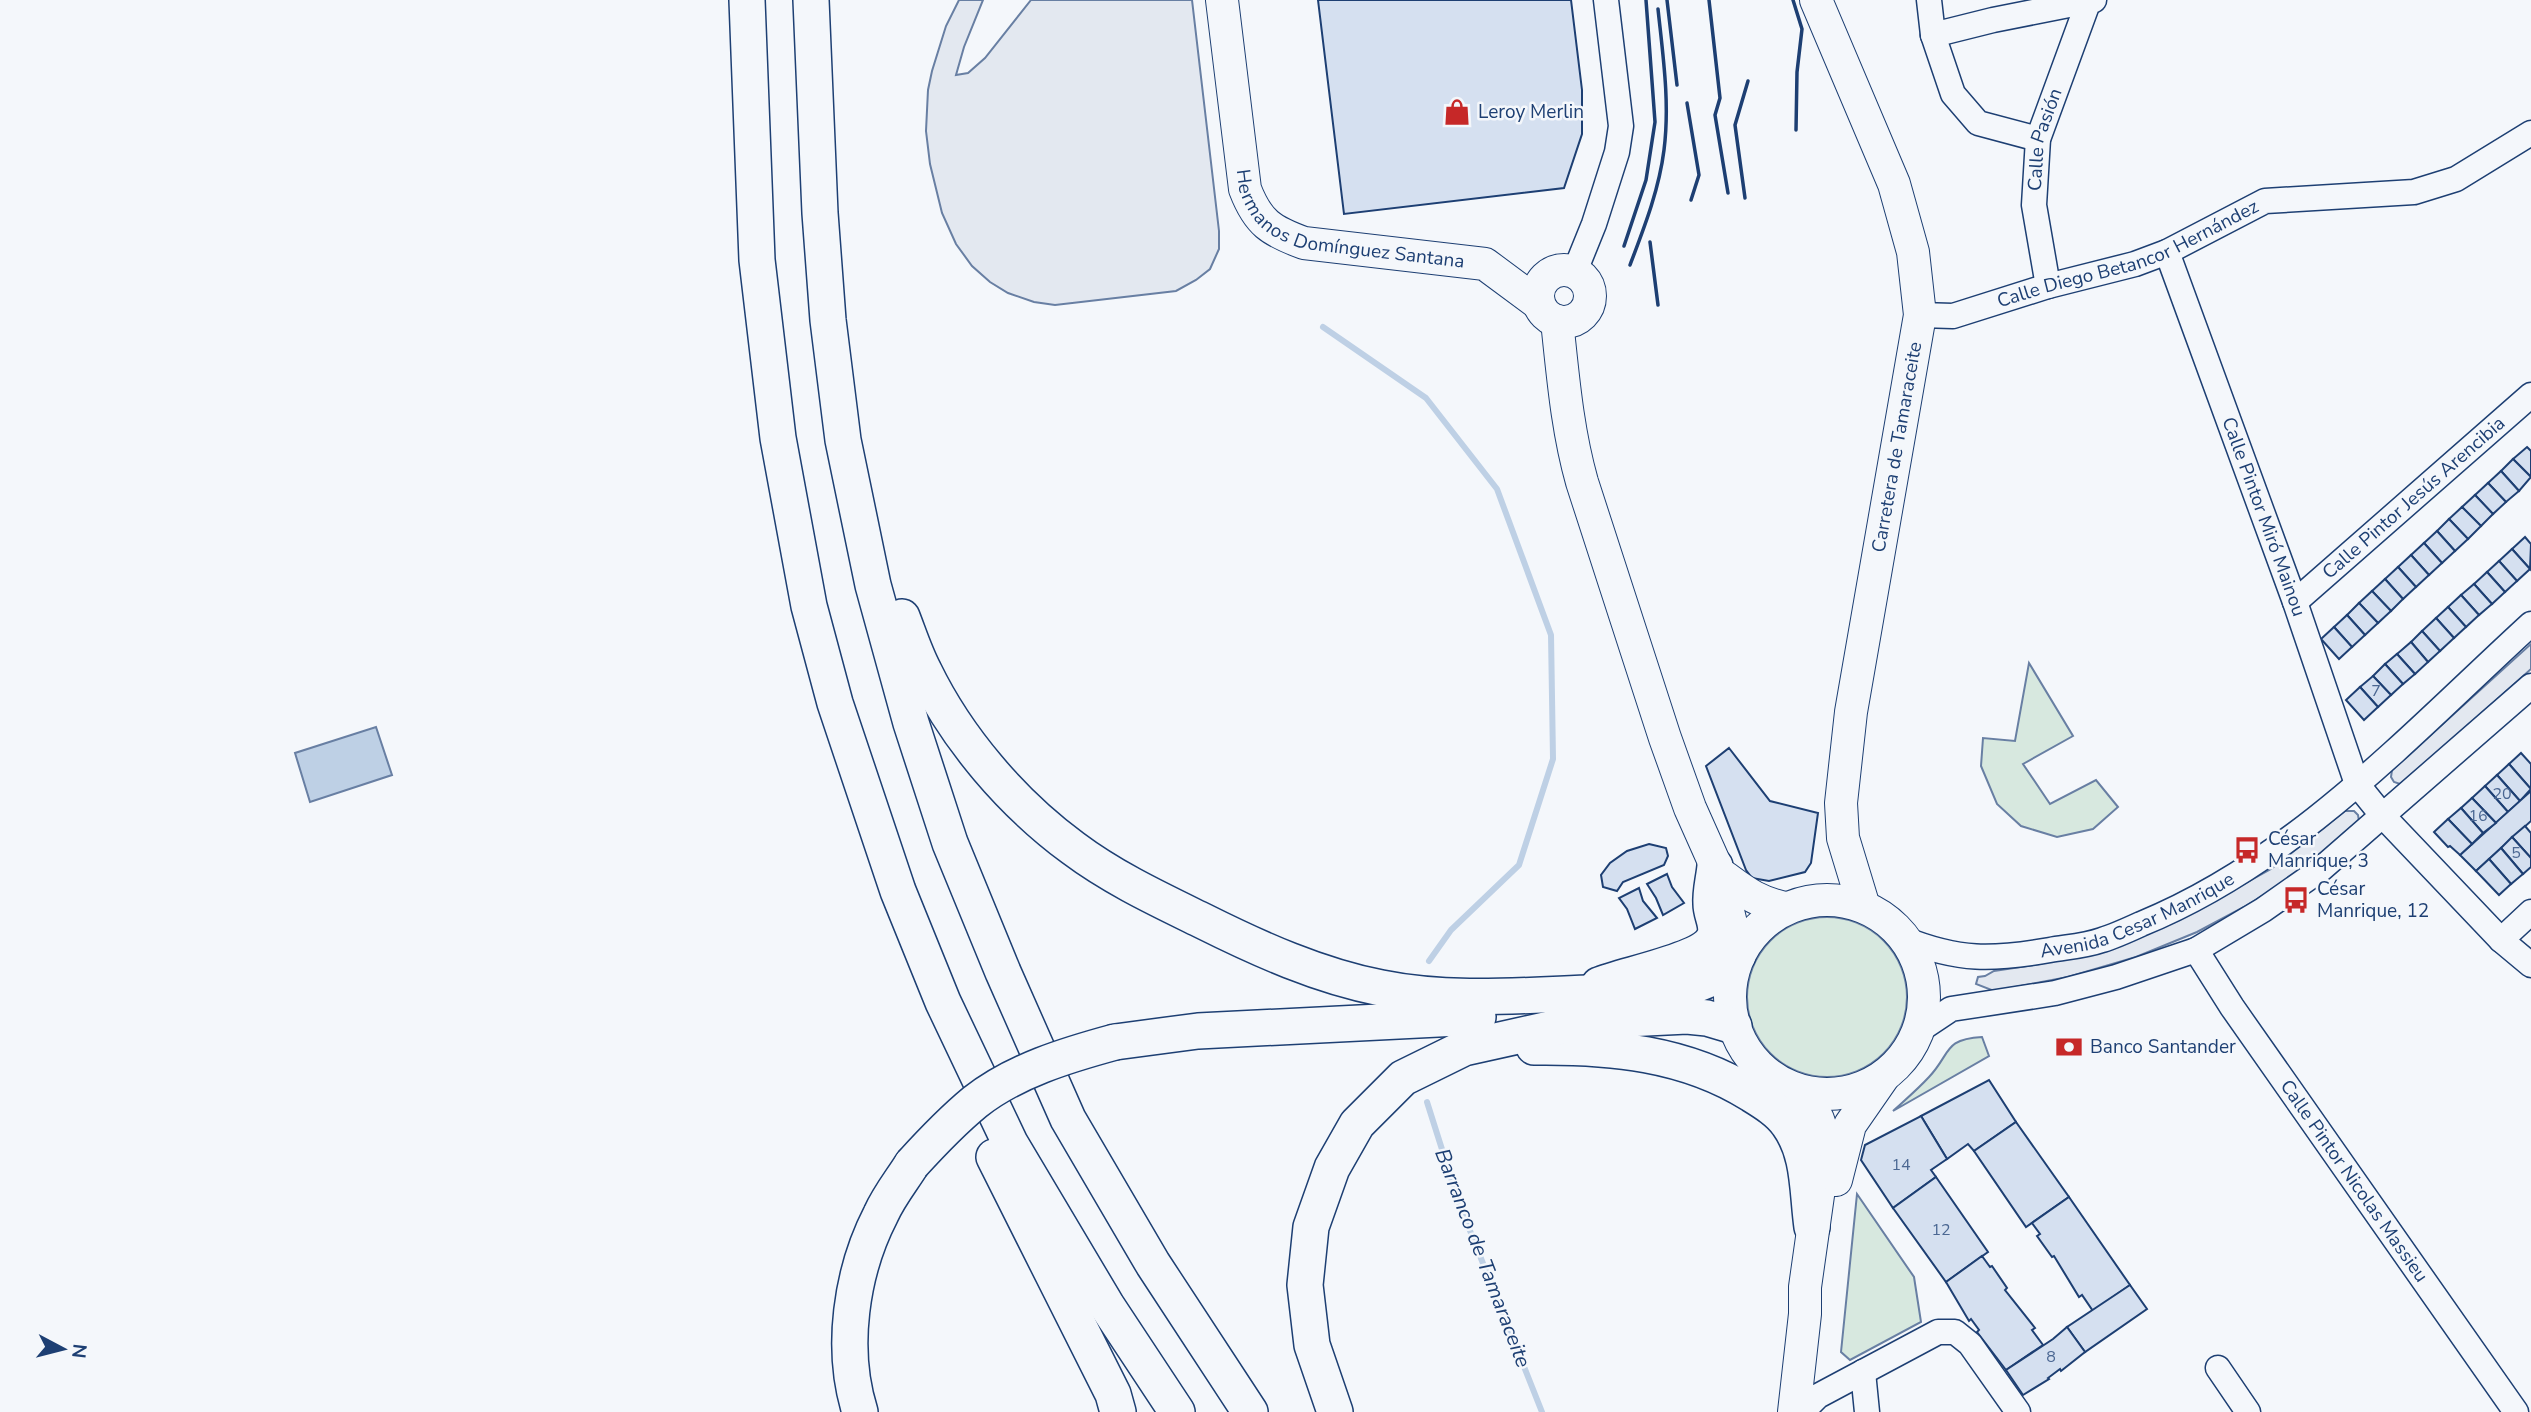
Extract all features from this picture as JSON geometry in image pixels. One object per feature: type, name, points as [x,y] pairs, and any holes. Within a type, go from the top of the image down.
[{"type":"highway","points":[[747,0],[757,260],[778,438],[809,606],[835,703],[877,894],[996,1163],[1113,1394],[1118,1412]]},
{"type":"highway","points":[[811,0],[820,213],[827,307],[843,440],[873,585],[911,723],[950,843],[1068,1119],[1153,1264],[1250,1412]]},
{"type":"highway","points":[[843,440],[871,499],[902,617],[924,671],[951,717],[985,764],[1030,812],[1073,848],[1128,884],[1230,935],[1321,973],[1382,989],[1707,1018],[1734,1026]]},
{"type":"highway","points":[[835,703],[898,891],[943,1002],[1010,1143],[1107,1306],[1177,1412]]},
{"type":"highway","points":[[1335,1412],[1312,1345],[1305,1285],[1311,1227],[1332,1168],[1357,1124],[1403,1078],[1464,1048],[1573,1008],[1613,979],[1692,956],[1707,947],[1714,938],[1716,926],[1711,904],[1717,870]]},
{"type":"highway","points":[[1573,1008],[1569,1005],[1626,1000],[1690,988],[1710,979],[1739,953]]},
{"type":"highway","points":[[860,1412],[855,1397],[849,1332],[859,1267],[881,1213],[912,1164],[942,1132],[977,1100],[1017,1077],[1068,1055],[1115,1042],[1199,1031],[1573,1008]]},
{"type":"highway","points":[[1464,1048],[1572,1047],[1630,1051],[1664,1057],[1740,1087],[1772,1107],[1788,1124],[1799,1144],[1807,1167],[1807,1193],[1812,1227]]},
{"type":"main road","name":"Hermanos Domínguez Santana","points":[[1222,0],[1245,189],[1252,207],[1265,224],[1304,243],[1485,264],[1548,313]]},
{"type":"main road","name":"Carretera de Tamaraceite","points":[[1816,0],[1894,184],[1913,252],[1920,315],[1851,712],[1841,803],[1843,838],[1864,907]]},
{"type":"main road","points":[[1548,313],[1574,320],[1587,309],[1590,300],[1587,283],[1575,271],[1558,270],[1543,279],[1539,287],[1548,313],[1571,445],[1669,750],[1717,870],[1739,953],[1733,988],[1734,1026],[1745,1051],[1765,1073],[1800,1091],[1825,1094],[1846,1092],[1864,1087],[1884,1076]]},
{"type":"main road","points":[[1717,870],[1751,897],[1785,908]]},
{"type":"main road","points":[[1739,953],[1754,932],[1785,908],[1821,900],[1842,901],[1864,907],[1884,919],[1904,939],[1916,958],[1921,979],[1923,1006],[1917,1031],[1908,1051],[1884,1076],[1850,1125],[1815,1287],[1805,1314]]},
{"type":"main road","points":[[1794,1412],[1805,1314],[1805,1287],[1824,1153],[1819,1117],[1800,1091]]},
{"type":"street","points":[[1575,271],[1594,224],[1617,152],[1620,126],[1606,0]]},
{"type":"street","points":[[1929,0],[1933,35],[1953,94],[1978,123],[2038,139]]},
{"type":"street","points":[[1933,35],[2091,0]]},
{"type":"street","name":"Calle Pasión","points":[[2048,286],[2034,205],[2038,139],[2091,0]]},
{"type":"street","name":"Calle Diego Betancor Hernández","points":[[1920,315],[1953,316],[2048,286],[2135,264],[2167,252],[2265,201],[2414,192],[2456,179],[2531,133]]},
{"type":"street","name":"Calle Pintor Miró Mainou","points":[[2167,252],[2295,602],[2357,784]]},
{"type":"street","name":"Calle Pintor Jesús Arencibia","points":[[2295,602],[2531,395]]},
{"type":"street","name":"Avenida Cesar Manrique","points":[[1904,939],[1961,957],[2011,957],[2101,941],[2174,911],[2232,877],[2301,831],[2357,784],[2531,624]]},
{"type":"street","points":[[1917,1031],[1951,1009],[2055,993],[2116,977],[2196,950],[2263,910],[2320,870],[2531,686]]},
{"type":"street","points":[[2357,784],[2382,815],[2501,940],[2531,965]]},
{"type":"street","points":[[2501,940],[2531,912]]},
{"type":"street","name":"Calle Pintor Nicolas Massieu","points":[[2196,950],[2232,1007],[2516,1412]]},
{"type":"street","points":[[1802,1412],[1818,1396],[1938,1332],[1955,1332],[1970,1344],[2018,1412]]},
{"type":"street","points":[[2218,1368],[2248,1412]]},
{"type":"street","points":[[1863,1372],[1867,1412]]},
{"type":"shaded area","points":[[959,0],[983,0],[956,75],[968,73],[985,58],[1031,0],[1192,0],[1219,231],[1219,249],[1210,269],[1176,291],[1055,305],[1034,302],[1008,293],[972,266],[956,244],[942,213],[930,164],[926,131],[932,71],[946,26]]},
{"type":"shaded area","points":[[2531,644],[2531,669],[2405,782],[2394,782],[2391,777],[2392,770]]},
{"type":"shaded area","points":[[2029,663],[2073,736],[2023,764],[2050,804],[2096,780],[2118,807],[2093,829],[2057,837],[2021,826],[1997,804],[1981,766],[1983,738],[2015,741]]},
{"type":"shaded area","points":[[2345,811],[2354,811],[2359,821],[2293,877],[2197,932],[2136,957],[2068,977],[1994,991],[1976,984],[1978,977],[1994,971],[2040,964],[2186,916],[2271,869]]},
{"type":"shaded area","points":[[1827,917],[1858,923],[1884,940],[1901,966],[1907,997],[1901,1028],[1884,1054],[1858,1071],[1827,1077],[1796,1071],[1770,1054],[1753,1028],[1747,997],[1753,966],[1770,940],[1796,923]]},
{"type":"shaded area","points":[[1982,1037],[1989,1056],[1893,1111],[1929,1077],[1954,1044],[1969,1038]]},
{"type":"shaded area","points":[[1857,1194],[1914,1277],[1921,1322],[1850,1360],[1841,1352]]},
{"type":"water","points":[[376,727],[392,775],[310,802],[295,753]]},
{"type":"building","name":"Leroy Merlin","points":[[1318,0],[1571,0],[1582,90],[1582,134],[1564,188],[1344,214]]},
{"type":"building","points":[[2527,447],[2531,451],[2531,477],[2513,459]]},
{"type":"building","points":[[2513,459],[2531,477],[2519,491],[2501,471]]},
{"type":"building","points":[[2501,471],[2519,491],[2506,502],[2488,483]]},
{"type":"building","points":[[2488,483],[2506,502],[2493,514],[2475,495]]},
{"type":"building","points":[[2475,495],[2493,514],[2481,526],[2462,507]]},
{"type":"building","points":[[2462,507],[2481,526],[2468,539],[2449,519]]},
{"type":"building","points":[[2449,519],[2468,539],[2455,551],[2437,531]]},
{"type":"building","points":[[2437,531],[2455,551],[2442,563],[2424,543]]},
{"type":"building","points":[[2525,537],[2531,544],[2530,569],[2512,549]]},
{"type":"building","points":[[2424,543],[2442,563],[2429,575],[2411,555]]},
{"type":"building","points":[[2512,549],[2530,569],[2517,581],[2499,561]]},
{"type":"building","points":[[2411,555],[2429,575],[2416,587],[2398,567]]},
{"type":"building","points":[[2499,561],[2517,581],[2505,592],[2487,572]]},
{"type":"building","points":[[2398,567],[2416,587],[2403,599],[2385,579]]},
{"type":"building","points":[[2487,572],[2505,592],[2492,604],[2474,584]]},
{"type":"building","points":[[2385,579],[2403,599],[2391,611],[2372,591]]},
{"type":"building","points":[[2474,584],[2492,604],[2479,615],[2461,595]]},
{"type":"building","points":[[2372,591],[2391,611],[2378,623],[2359,603]]},
{"type":"building","points":[[2461,595],[2479,615],[2466,627],[2448,607]]},
{"type":"building","points":[[2359,603],[2378,623],[2365,635],[2347,615]]},
{"type":"building","points":[[2448,607],[2466,627],[2454,638],[2436,618]]},
{"type":"building","points":[[2347,615],[2365,635],[2352,647],[2334,627]]},
{"type":"building","points":[[2436,618],[2454,638],[2440,651],[2422,631]]},
{"type":"building","points":[[2334,627],[2352,647],[2339,659],[2321,639]]},
{"type":"building","points":[[2422,631],[2440,651],[2428,662],[2411,642]]},
{"type":"building","points":[[2411,642],[2428,662],[2415,674],[2397,654]]},
{"type":"building","points":[[2397,654],[2415,674],[2403,684],[2385,664]]},
{"type":"building","points":[[2385,664],[2403,684],[2391,695],[2373,676]]},
{"type":"building","points":[[2373,676],[2391,695],[2378,707],[2360,687]]},
{"type":"building","points":[[2360,687],[2378,707],[2364,720],[2346,700]]},
{"type":"building","points":[[1729,748],[1770,801],[1818,813],[1811,863],[1805,872],[1769,881],[1752,878],[1746,870],[1706,766]]},
{"type":"building","points":[[2521,753],[2531,764],[2531,789],[2509,764]]},
{"type":"building","points":[[2509,764],[2531,789],[2520,801],[2497,775]]},
{"type":"building","points":[[2497,775],[2520,801],[2508,812],[2485,786]]},
{"type":"building","points":[[2485,786],[2508,812],[2496,823],[2472,798]]},
{"type":"building","points":[[2531,791],[2531,821],[2476,871],[2460,855]]},
{"type":"building","points":[[2472,798],[2496,823],[2483,833],[2461,808]]},
{"type":"building","points":[[2461,808],[2483,833],[2472,844],[2448,819]]},
{"type":"building","points":[[2448,819],[2472,844],[2460,855],[2434,832]]},
{"type":"building","points":[[2525,826],[2531,833],[2531,858],[2512,837]]},
{"type":"building","points":[[2512,837],[2531,858],[2531,867],[2523,874],[2501,848]]},
{"type":"building","points":[[1649,844],[1666,848],[1668,856],[1664,865],[1623,882],[1617,891],[1603,887],[1601,875],[1610,863],[1627,851]]},
{"type":"building","points":[[2501,848],[2523,874],[2511,884],[2489,859]]},
{"type":"building","points":[[2489,859],[2511,884],[2499,895],[2476,871]]},
{"type":"building","points":[[1667,874],[1672,887],[1684,903],[1663,915],[1647,884]]},
{"type":"building","points":[[1639,888],[1643,901],[1657,918],[1635,929],[1619,898]]},
{"type":"building","points":[[1989,1080],[2016,1122],[1974,1151],[1968,1144],[1947,1159],[1921,1116]]},
{"type":"building","points":[[1921,1116],[1947,1159],[1931,1170],[1936,1177],[1893,1208],[1861,1160],[1865,1145]]},
{"type":"building","points":[[2016,1122],[2069,1197],[2026,1227],[1974,1151]]},
{"type":"building","points":[[1936,1177],[1988,1252],[1946,1282],[1893,1208]]},
{"type":"building","points":[[2069,1197],[2130,1285],[2093,1311],[2082,1295],[2079,1297],[2054,1256],[2052,1257],[2037,1236],[2040,1234],[2032,1223]]},
{"type":"building","points":[[1982,1256],[1990,1267],[1992,1266],[2007,1288],[2005,1290],[2035,1328],[2032,1330],[2043,1345],[2006,1370],[1977,1332],[1979,1330],[1971,1319],[1969,1321],[1946,1282]]},
{"type":"building","points":[[2130,1285],[2147,1309],[2085,1352],[2067,1327]]},
{"type":"building","points":[[2067,1327],[2085,1352],[2023,1395],[2006,1370]]},
{"type":"waterway","points":[[1323,327],[1426,398],[1497,489],[1551,635],[1553,759],[1519,865],[1451,930],[1429,961]]},
{"type":"waterway","name":"Barranco de Tamaraceite","points":[[1427,1102],[1459,1203],[1542,1412]]},
{"type":"wall","points":[[1624,246],[1646,180],[1655,122],[1646,0]]},
{"type":"wall","points":[[1667,0],[1677,85]]},
{"type":"wall","points":[[1709,0],[1720,98],[1715,115],[1728,193]]},
{"type":"wall","points":[[1793,0],[1802,29],[1797,72],[1796,130]]},
{"type":"wall","points":[[1630,265],[1655,194],[1666,132],[1664,62],[1658,9]]},
{"type":"wall","points":[[1745,198],[1735,125],[1748,81]]},
{"type":"wall","points":[[1687,103],[1699,175],[1691,200]]},
{"type":"wall","points":[[1650,242],[1658,305]]},
{"type":"place","name":"Leroy Merlin","points":[[1457,112]]},
{"type":"place","name":"César Manrique, 3","points":[[2247,850]]},
{"type":"place","name":"César Manrique, 12","points":[[2296,900]]},
{"type":"place","name":"Banco Santander","points":[[2069,1047]]}]
